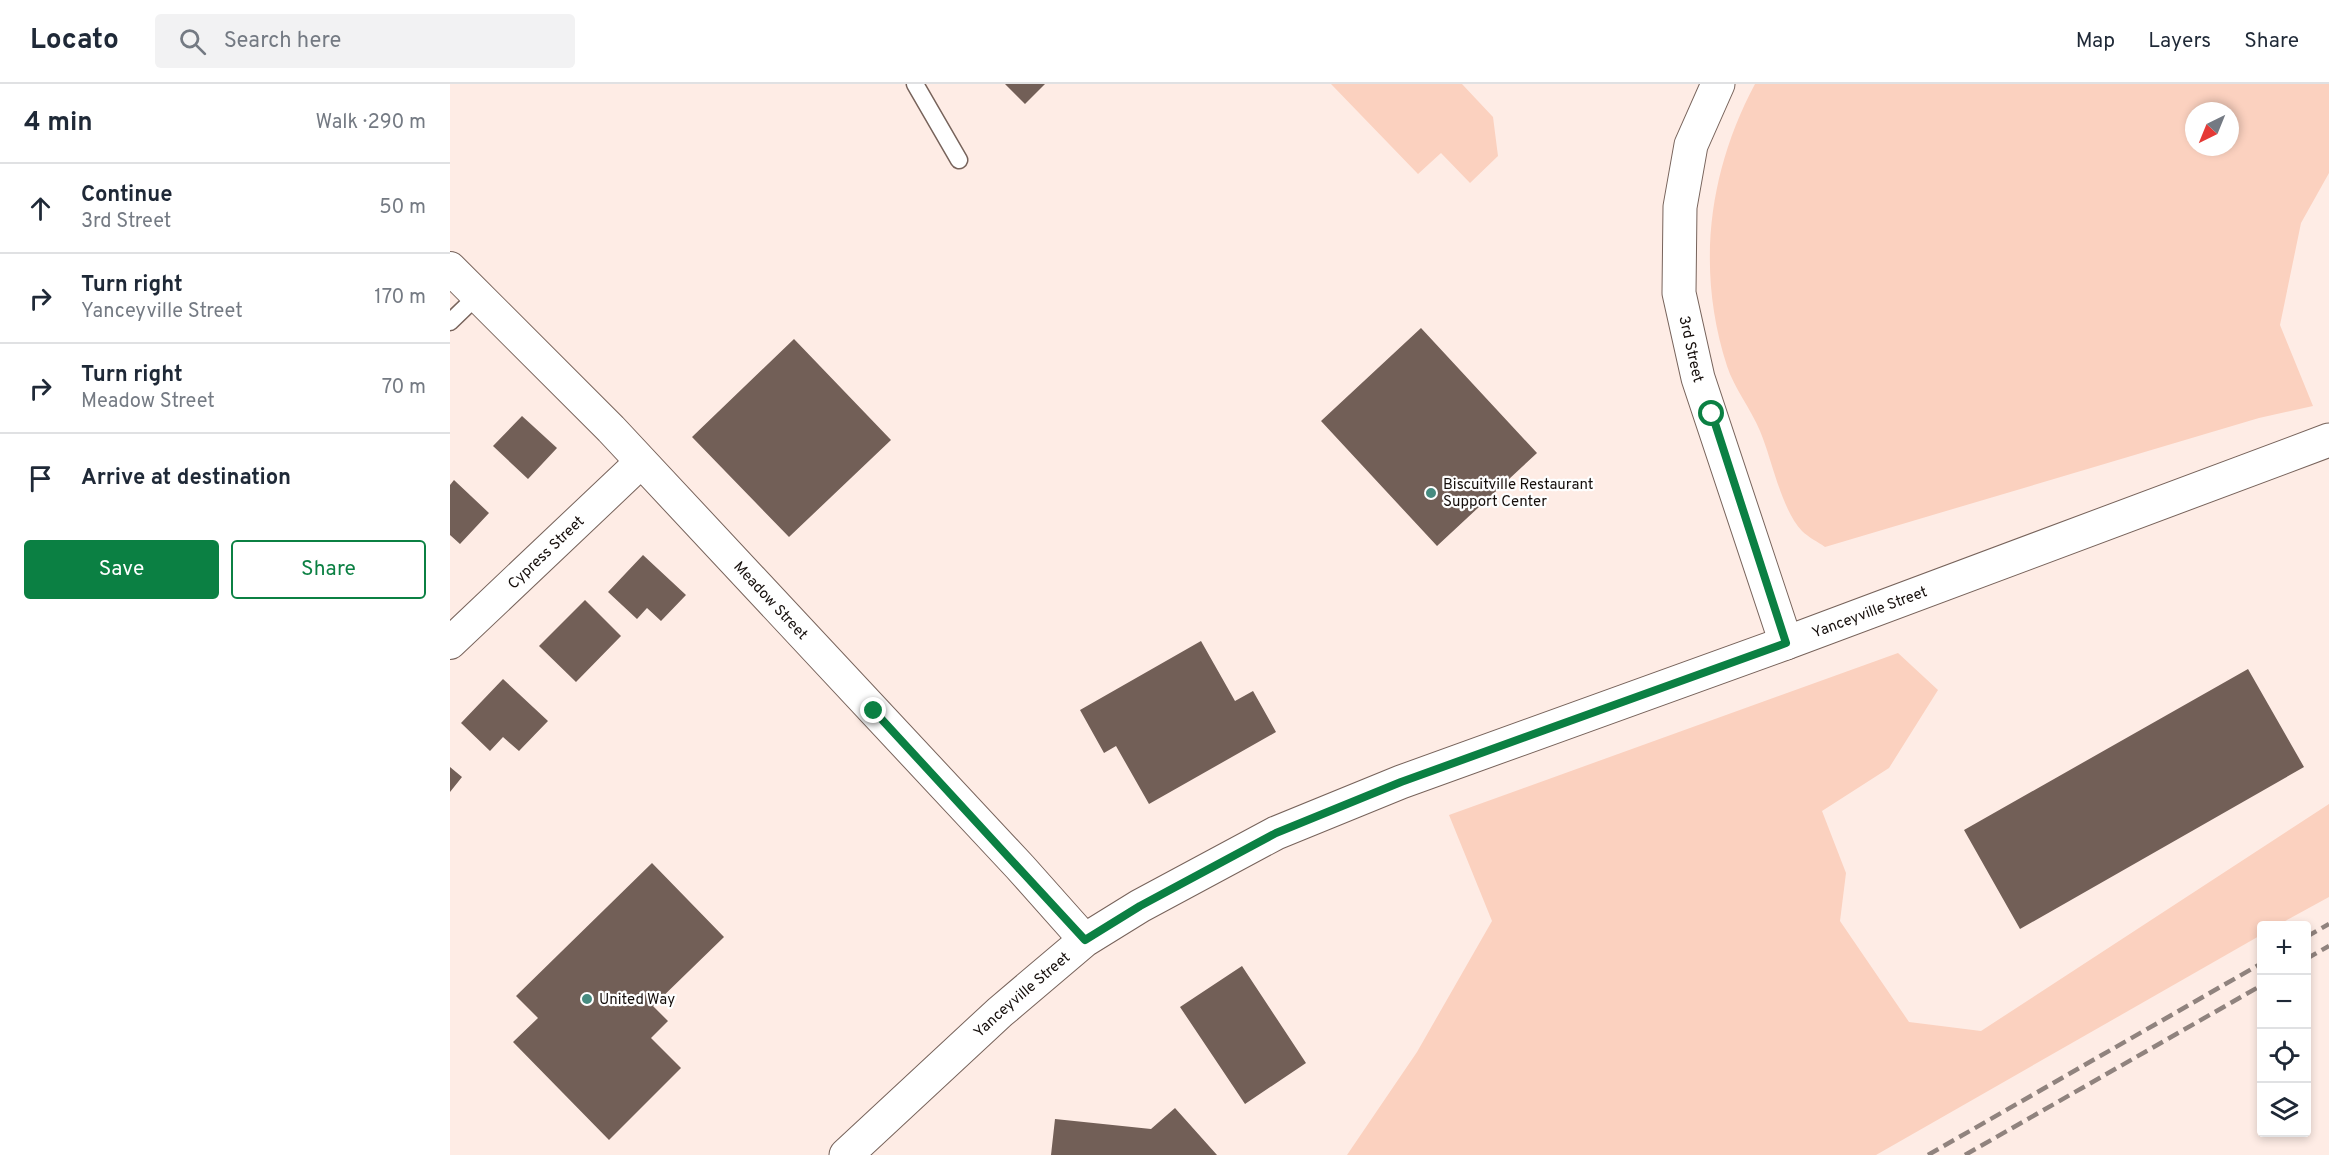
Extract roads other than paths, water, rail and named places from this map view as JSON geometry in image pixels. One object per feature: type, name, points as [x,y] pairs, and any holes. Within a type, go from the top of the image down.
[{"type":"main road","name":"3rd Street","points":[[1718,84],[1689,155],[1680,207],[1679,293],[1698,378],[1786,643]]},
{"type":"main road","name":"Yanceyville Street","points":[[846,1155],[1000,1012],[1085,940],[1140,906],[1276,833],[1401,782],[1786,643],[2329,440]]},
{"type":"street","name":"Meadow Street","points":[[450,268],[641,462],[1085,940]]},
{"type":"street","name":"Cypress Street","points":[[450,643],[641,462]]},
{"type":"lane","points":[[915,84],[959,160]]},
{"type":"lane","points":[[450,322],[478,295]]},
{"type":"railway","points":[[2311,934],[2329,924]]},
{"type":"railway","points":[[2311,956],[2329,946]]},
{"type":"railway","points":[[1928,1155],[2257,966]]},
{"type":"railway","points":[[1965,1155],[2257,988]]},
{"type":"place","name":"Biscuitville Restaurant Support Center","points":[[1431,493]]},
{"type":"place","name":"United Way","points":[[587,999]]}]
